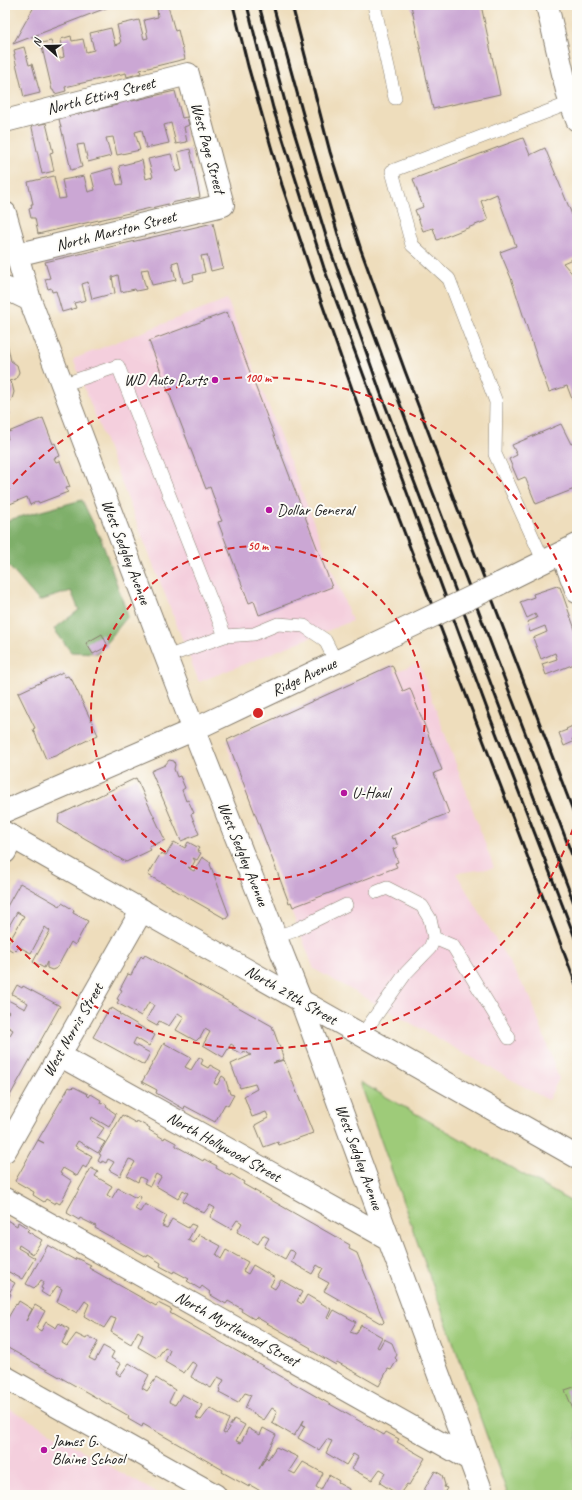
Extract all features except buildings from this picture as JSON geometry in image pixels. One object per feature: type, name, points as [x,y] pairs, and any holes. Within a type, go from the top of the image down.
[{"type":"street","points":[[547,5],[574,111]]},
{"type":"street","name":"North Etting Street","points":[[5,120],[188,74],[190,82]]},
{"type":"street","name":"West Page Street","points":[[190,82],[223,205],[215,207]]},
{"type":"street","name":"North Marston Street","points":[[16,255],[215,207]]},
{"type":"street","name":"West Sedgley Avenue","points":[[5,213],[30,300],[194,730],[301,1001],[483,1495]]},
{"type":"street","points":[[5,288],[30,300]]},
{"type":"street","points":[[561,553],[577,592]]},
{"type":"street","name":"Ridge Avenue","points":[[5,811],[194,730],[561,553]]},
{"type":"street","name":"North 29th Street","points":[[8,840],[142,910],[577,1156]]},
{"type":"street","name":"West Norris Street","points":[[5,1151],[142,910]]},
{"type":"street","name":"North Hollywood Street","points":[[59,1055],[389,1239]]},
{"type":"street","name":"North Myrtlewood Street","points":[[5,1199],[470,1459]]},
{"type":"street","points":[[5,1377],[215,1495]]},
{"type":"lane","points":[[374,5],[394,98]]},
{"type":"lane","points":[[561,553],[495,454],[496,402],[449,279],[412,245],[392,171],[574,111]]},
{"type":"lane","points":[[62,385],[118,366],[225,636]]},
{"type":"lane","points":[[166,657],[225,636],[254,634],[278,624],[304,626],[325,640],[336,662]]},
{"type":"lane","points":[[362,1035],[406,973],[430,948],[434,938],[430,919],[422,906],[387,888],[377,892]]},
{"type":"lane","points":[[276,937],[293,931],[346,905]]},
{"type":"lane","points":[[434,938],[453,946],[509,1038]]},
{"type":"shaded area","points":[[227,299],[352,621],[199,682],[73,359]]},
{"type":"shaded area","name":"U-Haul","points":[[419,663],[494,868],[456,873],[531,999],[559,1079],[548,1100],[314,969],[227,746]]},
{"type":"shaded area","name":"James G. Blaine School","points":[[5,1406],[160,1495],[5,1495]]},
{"type":"green space","points":[[82,500],[102,542],[128,616],[98,653],[71,652],[54,629],[79,610],[71,591],[39,601],[5,562],[5,523],[12,519]]},
{"type":"green space","points":[[360,1082],[577,1205],[577,1495],[508,1495]]},
{"type":"railway","points":[[233,5],[248,66],[282,185],[314,281],[381,471],[577,987]]},
{"type":"railway","points":[[247,5],[273,108],[324,268],[490,717],[577,943]]},
{"type":"railway","points":[[259,5],[287,109],[330,249],[381,394],[577,911]]},
{"type":"railway","points":[[273,5],[342,248],[432,490],[577,868]]},
{"type":"railway","points":[[292,5],[330,152],[361,250],[405,371],[577,821]]},
{"type":"place","name":"WD Auto Parts","points":[[215,380]]},
{"type":"place","name":"Dollar General","points":[[269,510]]},
{"type":"place","name":"U-Haul","points":[[344,793]]},
{"type":"place","name":"James G. Blaine School","points":[[44,1450]]}]
